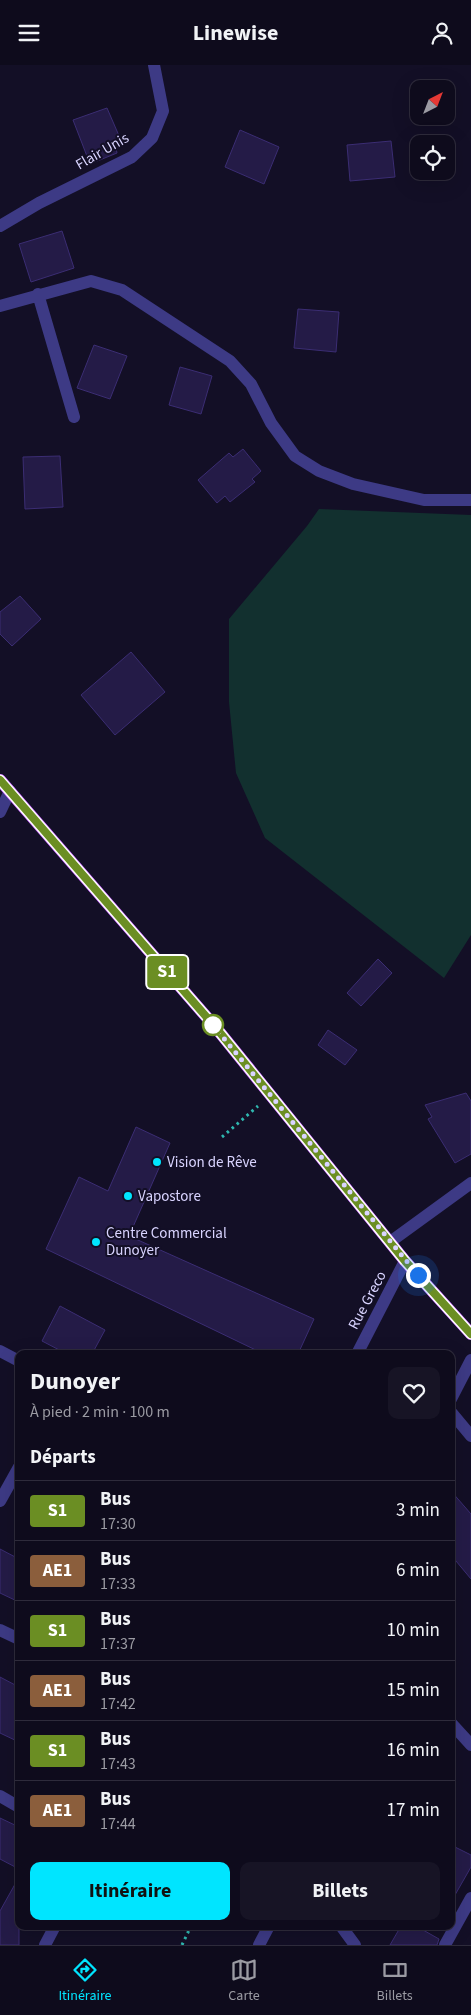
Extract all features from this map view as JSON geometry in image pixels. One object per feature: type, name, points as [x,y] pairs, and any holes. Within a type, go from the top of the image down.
[{"type":"main road","points":[[0,780],[217,1029],[405,1261],[471,1334]]},
{"type":"street","name":"Flair Unis","points":[[0,226],[39,203],[132,157],[152,138],[163,111],[154,65]]},
{"type":"street","points":[[0,306],[38,294],[91,281],[122,290],[230,361],[251,384],[271,423],[295,457],[353,484],[424,500],[471,500]]},
{"type":"street","points":[[38,294],[74,417]]},
{"type":"street","points":[[0,812],[10,791]]},
{"type":"street","points":[[390,1242],[471,1183]]},
{"type":"street","name":"Rue Greco","points":[[359,1350],[405,1261]]},
{"type":"street","points":[[0,1351],[15,1359]]},
{"type":"street","points":[[455,1391],[471,1360]]},
{"type":"street","points":[[455,1417],[471,1436]]},
{"type":"street","points":[[0,1501],[15,1474]]},
{"type":"street","points":[[0,1629],[15,1637]]},
{"type":"street","points":[[455,1727],[471,1745]]},
{"type":"street","points":[[0,1796],[15,1805]]},
{"type":"street","points":[[455,1927],[471,1898]]},
{"type":"street","points":[[45,1945],[53,1930]]},
{"type":"street","points":[[259,1945],[267,1930]]},
{"type":"street","points":[[344,1930],[355,1945]]},
{"type":"street","points":[[445,1945],[453,1930]]},
{"type":"path","points":[[222,1137],[271,1096]]},
{"type":"path","points":[[182,1945],[189,1930]]},
{"type":"green space","points":[[319,509],[471,515],[471,935],[444,978],[265,838],[236,773],[229,702],[229,619]]},
{"type":"building","points":[[107,108],[123,145],[116,148],[117,153],[90,164],[73,120]]},
{"type":"building","points":[[240,130],[279,147],[264,184],[225,167]]},
{"type":"building","points":[[391,141],[395,177],[350,181],[347,145]]},
{"type":"building","points":[[62,231],[74,268],[31,282],[19,244]]},
{"type":"building","points":[[298,309],[339,312],[336,352],[294,348]]},
{"type":"building","points":[[94,345],[127,356],[110,399],[77,388]]},
{"type":"building","points":[[180,367],[212,376],[201,414],[169,405]]},
{"type":"building","points":[[243,449],[261,471],[252,479],[255,482],[230,502],[225,496],[217,503],[198,480],[229,453],[233,457]]},
{"type":"building","points":[[60,456],[63,507],[25,509],[23,457]]},
{"type":"building","points":[[20,596],[41,619],[12,646],[0,634],[0,612]]},
{"type":"building","points":[[131,652],[165,692],[115,735],[81,695]]},
{"type":"building","points":[[378,959],[392,973],[361,1006],[347,993]]},
{"type":"building","points":[[328,1030],[357,1050],[345,1065],[318,1045]]},
{"type":"building","points":[[466,1093],[471,1101],[471,1154],[455,1163],[428,1119],[432,1117],[425,1105]]},
{"type":"building","name":"Centre Commercial Dunoyer","points":[[136,1127],[170,1143],[129,1236],[314,1319],[300,1350],[256,1350],[46,1249],[79,1177],[108,1191]]},
{"type":"building","points":[[60,1306],[105,1330],[94,1350],[59,1350],[42,1341]]},
{"type":"building","points":[[455,1496],[471,1514],[471,1579],[455,1560]]},
{"type":"building","points":[[0,1549],[15,1557],[15,1600],[0,1593]]},
{"type":"building","points":[[0,1677],[15,1685],[15,1740],[0,1733]]},
{"type":"building","points":[[0,1818],[15,1825],[15,1867],[0,1859]]},
{"type":"building","points":[[455,1847],[471,1855],[471,1867],[455,1895]]},
{"type":"building","points":[[15,1884],[15,1930],[19,1930],[19,1945],[0,1945],[0,1911]]},
{"type":"building","points":[[399,1930],[423,1930],[439,1939],[437,1945],[390,1945]]},
{"type":"bus line","name":"S1","points":[[0,780],[217,1029],[405,1261],[471,1334]]},
{"type":"place","name":"Vision de Rêve","points":[[157,1162]]},
{"type":"place","name":"Vapostore","points":[[128,1196]]},
{"type":"place","name":"Centre Commercial Dunoyer","points":[[96,1242]]},
{"type":"route","points":[[213,1025],[418,1275]]}]
